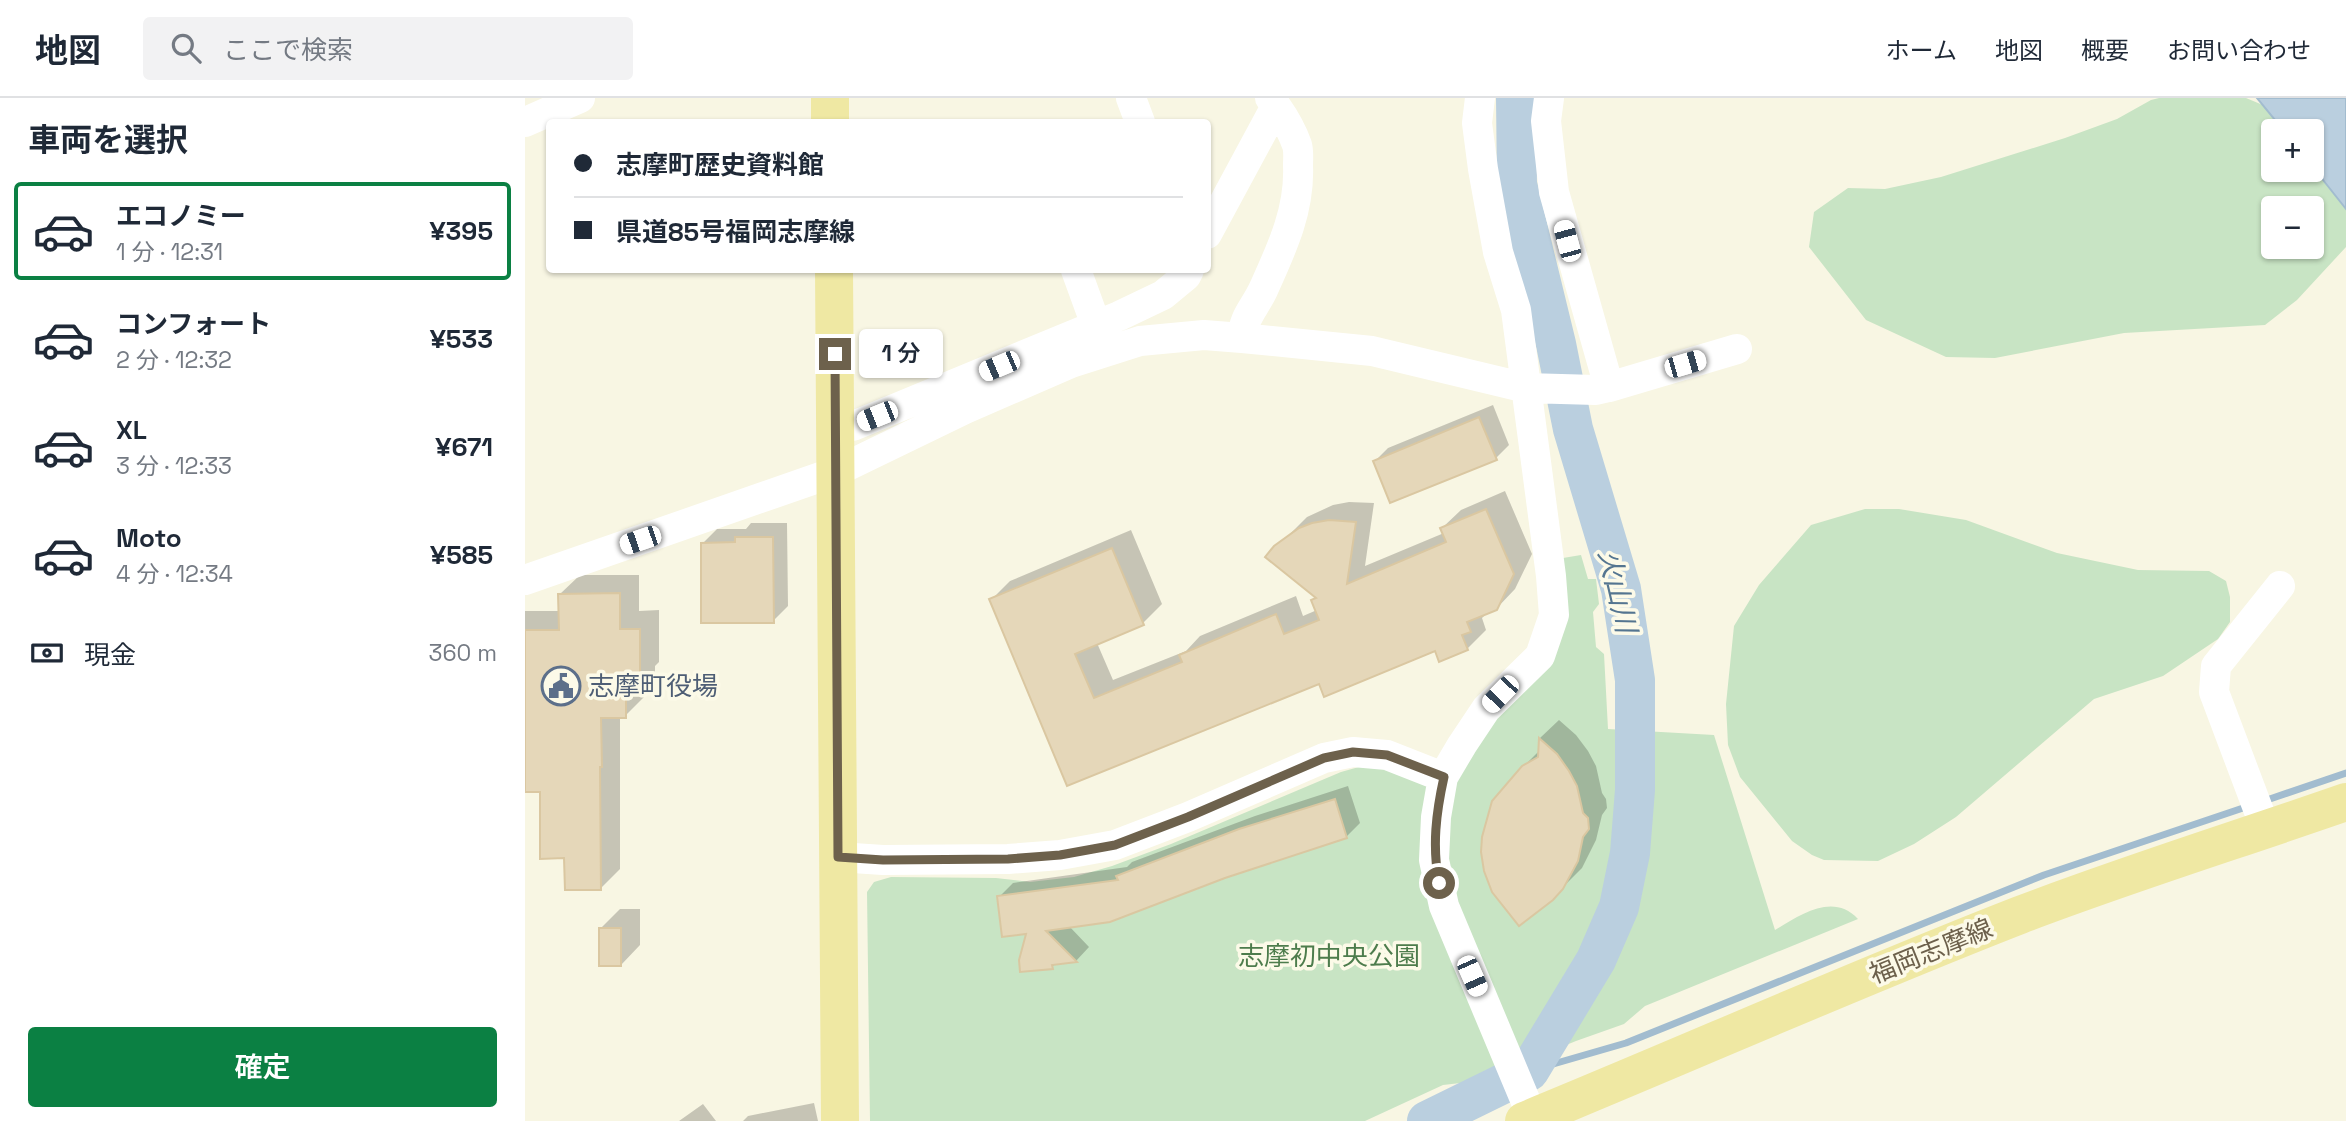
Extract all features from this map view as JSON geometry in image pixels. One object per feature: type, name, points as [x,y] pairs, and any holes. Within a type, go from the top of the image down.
[{"type":"main road","points":[[829,98],[830,119]]},
{"type":"main road","points":[[834,273],[840,1121]]},
{"type":"main road","name":"福岡志摩線","points":[[1530,1120],[1812,999],[2022,915],[2264,824],[2346,802]]},
{"type":"street","points":[[525,122],[580,98]]},
{"type":"street","points":[[1131,98],[1139,119]]},
{"type":"street","points":[[1480,98],[1477,123],[1488,202],[1498,252],[1516,310],[1532,387],[1554,615],[1540,656],[1486,709],[1444,777],[1436,817],[1434,860],[1444,906],[1499,1036],[1530,1120]]},
{"type":"street","points":[[1549,98],[1546,121],[1554,192],[1602,389]]},
{"type":"street","points":[[1211,226],[1273,102],[1286,121],[1298,147],[1299,179],[1295,207],[1283,245],[1260,296],[1243,323],[1243,338]]},
{"type":"street","points":[[1077,273],[1096,326]]},
{"type":"street","points":[[836,425],[853,426],[1096,326],[1163,295],[1188,273]]},
{"type":"street","points":[[525,580],[835,471],[965,409],[1071,363],[1140,341],[1204,335],[1372,351],[1532,387],[1602,389],[1737,349]]},
{"type":"street","points":[[2264,824],[2214,692],[2216,666],[2280,586]]},
{"type":"street","points":[[838,857],[883,860],[1008,859],[1060,855],[1115,845],[1188,817],[1324,758],[1353,752],[1387,755],[1444,777]]},
{"type":"green space","points":[[2159,98],[2246,98],[2270,108],[2282,119],[2261,119],[2261,182],[2324,182],[2324,157],[2346,180],[2346,247],[2297,300],[2265,325],[2124,333],[1995,358],[1946,357],[1866,320],[1809,247],[1814,212],[1848,188],[1885,189],[1941,177],[2117,119]]},
{"type":"green space","points":[[1865,509],[1899,509],[1966,520],[2057,553],[2138,570],[2209,571],[2226,581],[2230,597],[2230,622],[2218,639],[2163,676],[2094,699],[1956,817],[1914,844],[1878,861],[1824,860],[1792,841],[1740,777],[1728,745],[1726,704],[1734,626],[1759,585],[1811,525]]},
{"type":"green space","name":"志摩初中央公園","points":[[1581,555],[1588,579],[1596,579],[1599,604],[1593,612],[1596,647],[1604,654],[1608,729],[1714,735],[1775,930],[1806,913],[1827,907],[1838,907],[1858,919],[1645,1006],[1624,1024],[1478,1081],[1443,1085],[1365,1121],[870,1121],[867,892],[874,882],[891,877],[996,878],[1030,882],[1074,877],[1171,844],[1341,772],[1366,765],[1423,779],[1512,695],[1563,558]]},
{"type":"water","points":[[2257,98],[2346,98],[2346,209],[2324,181],[2324,119],[2274,119]]},
{"type":"building","points":[[1479,417],[1497,460],[1390,503],[1373,461]]},
{"type":"building","points":[[1486,509],[1514,574],[1497,610],[1467,622],[1471,632],[1462,635],[1468,650],[1439,662],[1435,651],[1324,697],[1319,684],[1067,786],[989,599],[1112,548],[1144,625],[1075,654],[1094,698],[1182,662],[1179,655],[1276,614],[1284,634],[1319,620],[1311,600],[1316,598],[1265,557],[1274,546],[1299,528],[1329,520],[1356,522],[1347,584],[1446,542],[1440,528]]},
{"type":"building","points":[[735,537],[773,537],[774,623],[701,623],[701,543],[735,542]]},
{"type":"building","points":[[620,593],[620,629],[640,629],[640,683],[636,683],[636,695],[626,695],[626,718],[601,718],[601,890],[565,890],[564,858],[540,859],[540,792],[525,792],[525,630],[559,630],[558,594]]},
{"type":"building","points":[[1539,738],[1557,754],[1569,771],[1577,786],[1589,829],[1583,837],[1578,861],[1563,889],[1519,926],[1492,892],[1484,871],[1482,837],[1492,801],[1522,766],[1538,757]]},
{"type":"building","points":[[1335,799],[1347,838],[1225,878],[1110,922],[1046,931],[1077,962],[1052,965],[1053,969],[1020,972],[1019,960],[1026,934],[1002,937],[997,896],[1118,880],[1116,876],[1239,829]]},
{"type":"building","points":[[599,928],[621,928],[621,966],[599,966]]},
{"type":"waterway","name":"火山川","points":[[1427,1121],[1529,1071],[1596,960],[1619,907],[1630,853],[1635,790],[1635,680],[1621,589],[1573,429],[1556,344],[1517,184],[1516,98]]},
{"type":"waterway","points":[[2264,801],[2346,773]]},
{"type":"waterway","points":[[1529,1071],[1626,1043],[2044,875],[2249,806]]},
{"type":"place","name":"志摩町役場","points":[[561,686]]},
{"type":"route","points":[[835,354],[838,857],[883,860],[1008,859],[1060,855],[1115,845],[1188,817],[1324,758],[1353,752],[1387,755],[1444,777],[1436,817],[1434,860],[1439,883]]}]
